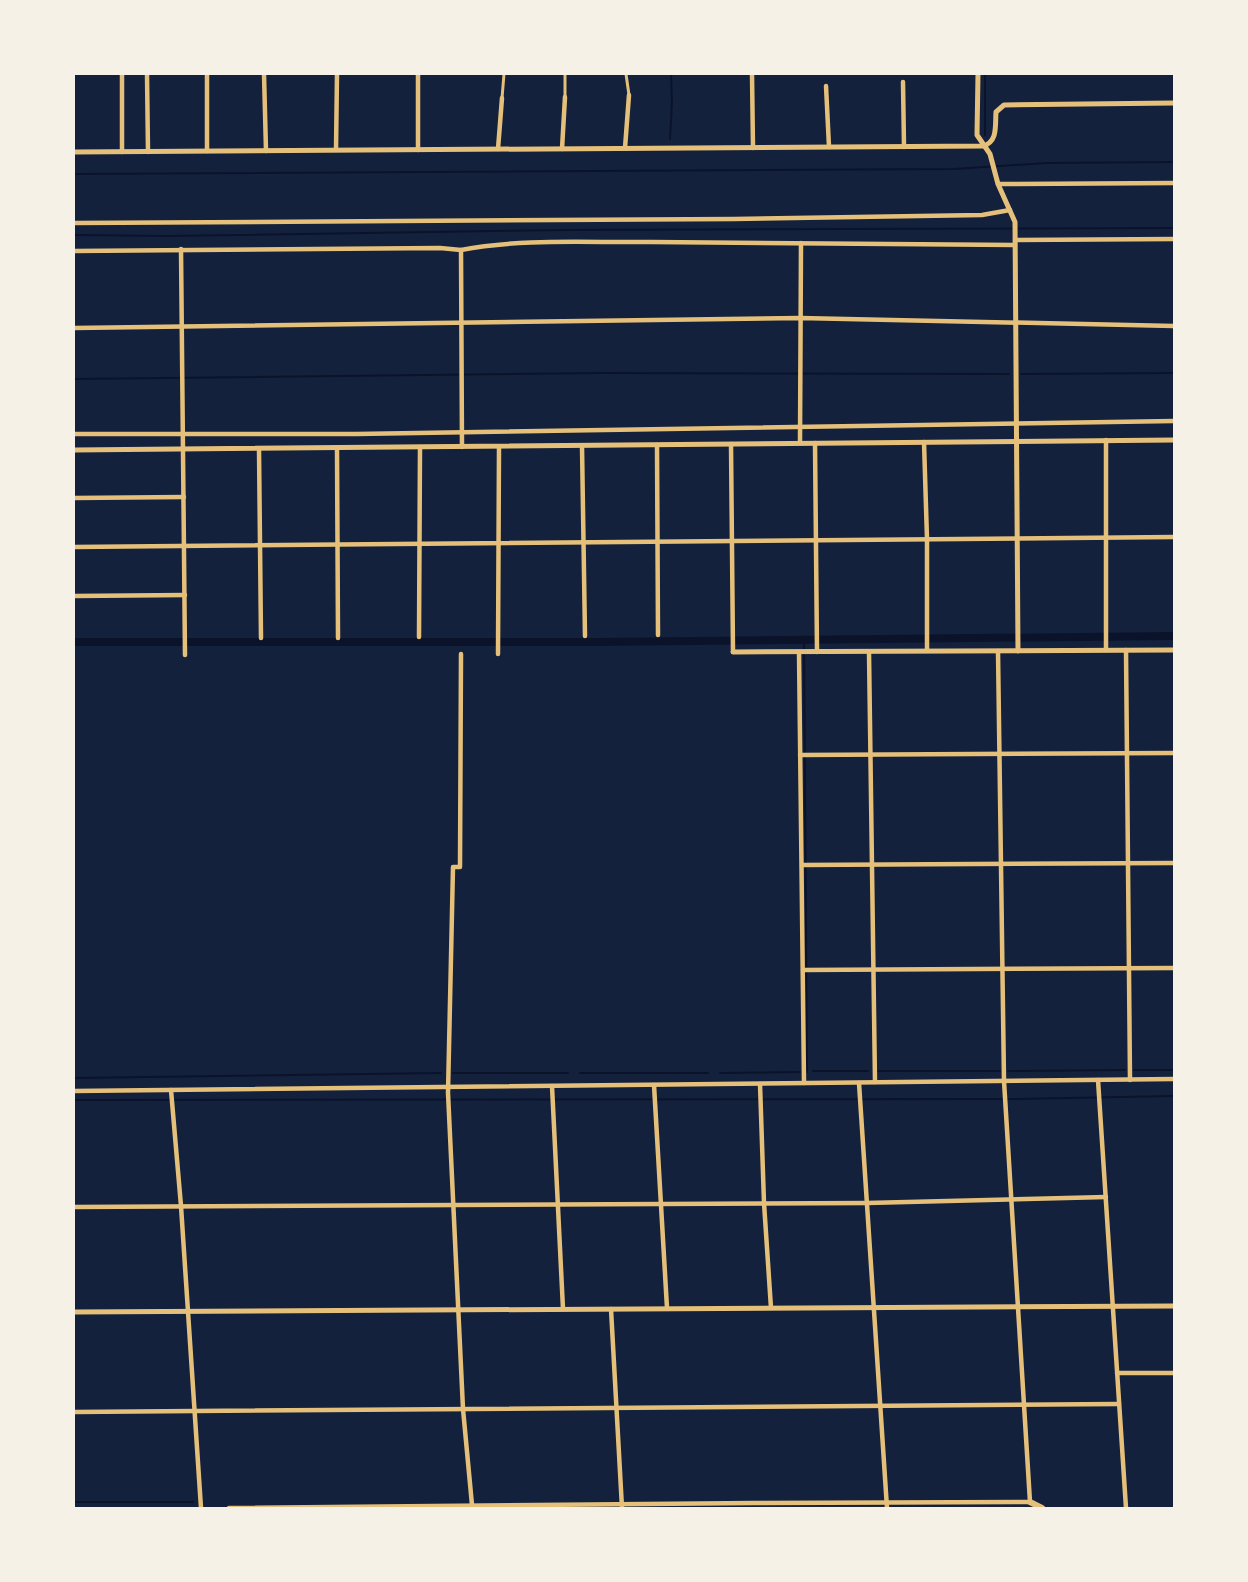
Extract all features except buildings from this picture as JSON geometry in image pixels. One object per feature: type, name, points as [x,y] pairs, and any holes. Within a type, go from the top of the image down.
[{"type":"main road","points":[[1030,1505],[1042,1509]]},
{"type":"street","points":[[122,74],[122,152]]},
{"type":"street","points":[[147,74],[148,152]]},
{"type":"street","points":[[207,74],[207,151]]},
{"type":"street","points":[[264,74],[266,151]]},
{"type":"street","points":[[336,74],[336,150]]},
{"type":"street","points":[[418,74],[418,150]]},
{"type":"street","points":[[498,149],[504,74]]},
{"type":"street","points":[[562,149],[565,74]]},
{"type":"street","points":[[626,74],[629,94],[626,148]]},
{"type":"street","points":[[752,74],[753,148]]},
{"type":"street","points":[[978,74],[977,135],[991,158],[998,184],[1015,222],[1018,651]]},
{"type":"street","points":[[903,82],[904,147]]},
{"type":"street","points":[[826,86],[829,147]]},
{"type":"street","points":[[74,152],[983,146],[994,140],[996,112],[1005,105],[1174,103]]},
{"type":"street","points":[[998,184],[1174,183]]},
{"type":"street","points":[[74,223],[768,218],[982,214],[1010,210]]},
{"type":"street","points":[[74,251],[441,248],[461,250],[488,245],[527,243],[1015,243],[1174,239]]},
{"type":"street","points":[[800,443],[801,243]]},
{"type":"street","points":[[181,249],[185,653]]},
{"type":"street","points":[[461,250],[462,447]]},
{"type":"street","points":[[74,328],[800,318],[1174,326]]},
{"type":"street","points":[[74,434],[800,428],[1174,421]]},
{"type":"street","points":[[1106,440],[1106,647]]},
{"type":"street","points":[[74,450],[1174,440]]},
{"type":"street","points":[[924,442],[927,650]]},
{"type":"street","points":[[815,443],[817,652]]},
{"type":"street","points":[[731,444],[733,652],[1018,651],[1106,647],[1126,650],[1174,650]]},
{"type":"street","points":[[657,445],[658,635]]},
{"type":"street","points":[[582,446],[585,636]]},
{"type":"street","points":[[420,447],[420,637]]},
{"type":"street","points":[[498,654],[499,447]]},
{"type":"street","points":[[337,448],[338,638]]},
{"type":"street","points":[[259,449],[261,638]]},
{"type":"street","points":[[74,498],[184,497]]},
{"type":"street","points":[[74,547],[1174,537]]},
{"type":"street","points":[[74,596],[185,595]]},
{"type":"street","points":[[1126,650],[1130,1080]]},
{"type":"street","points":[[229,1509],[1030,1505],[1004,1081],[998,651]]},
{"type":"street","points":[[799,652],[804,1083]]},
{"type":"street","points":[[869,652],[875,1082]]},
{"type":"street","points":[[461,654],[460,867],[453,867],[448,1090],[463,1409],[473,1507]]},
{"type":"street","points":[[800,755],[1174,753]]},
{"type":"street","points":[[802,865],[1174,863]]},
{"type":"street","points":[[803,970],[1174,968]]},
{"type":"street","points":[[74,1091],[448,1090],[552,1086],[654,1088],[804,1083],[1174,1079]]},
{"type":"street","points":[[1098,1080],[1126,1509]]},
{"type":"street","points":[[860,1083],[887,1506]]},
{"type":"street","points":[[760,1084],[764,1203],[771,1308]]},
{"type":"street","points":[[552,1086],[556,1204],[563,1309]]},
{"type":"street","points":[[654,1088],[668,1308]]},
{"type":"street","points":[[171,1090],[182,1206],[201,1509]]},
{"type":"street","points":[[74,1207],[867,1203],[1106,1197]]},
{"type":"street","points":[[74,1312],[1174,1306]]},
{"type":"street","points":[[611,1309],[622,1506]]},
{"type":"street","points":[[1117,1373],[1174,1373]]},
{"type":"street","points":[[74,1412],[1119,1404]]},
{"type":"shaded area","points":[[759,1506],[884,1506],[884,1508],[759,1508]]},
{"type":"shaded area","points":[[1025,1506],[1025,1508],[893,1508],[893,1507]]},
{"type":"waterway","points":[[670,139],[671,74]]},
{"type":"waterway","points":[[985,74],[985,135]]},
{"type":"waterway","points":[[74,174],[954,169],[1047,163],[1174,162]]},
{"type":"waterway","points":[[74,235],[168,236],[566,230],[1174,228]]},
{"type":"waterway","points":[[74,379],[602,373],[1009,374]]},
{"type":"waterway","points":[[1021,374],[1174,373]]},
{"type":"waterway","points":[[74,642],[597,642],[1174,636]]},
{"type":"waterway","points":[[804,639],[807,1072]]},
{"type":"waterway","points":[[1008,1071],[1125,1070]]},
{"type":"waterway","points":[[1134,1070],[1174,1070]]},
{"type":"waterway","points":[[813,1071],[868,1071]]},
{"type":"waterway","points":[[877,1071],[1000,1071]]},
{"type":"waterway","points":[[720,1073],[800,1072]]},
{"type":"waterway","points":[[74,1078],[441,1073]]},
{"type":"waterway","points":[[453,1073],[568,1073]]},
{"type":"waterway","points":[[580,1073],[708,1073]]},
{"type":"waterway","points":[[74,1100],[1010,1099],[1174,1096]]},
{"type":"waterway","points":[[74,1502],[193,1502]]}]
